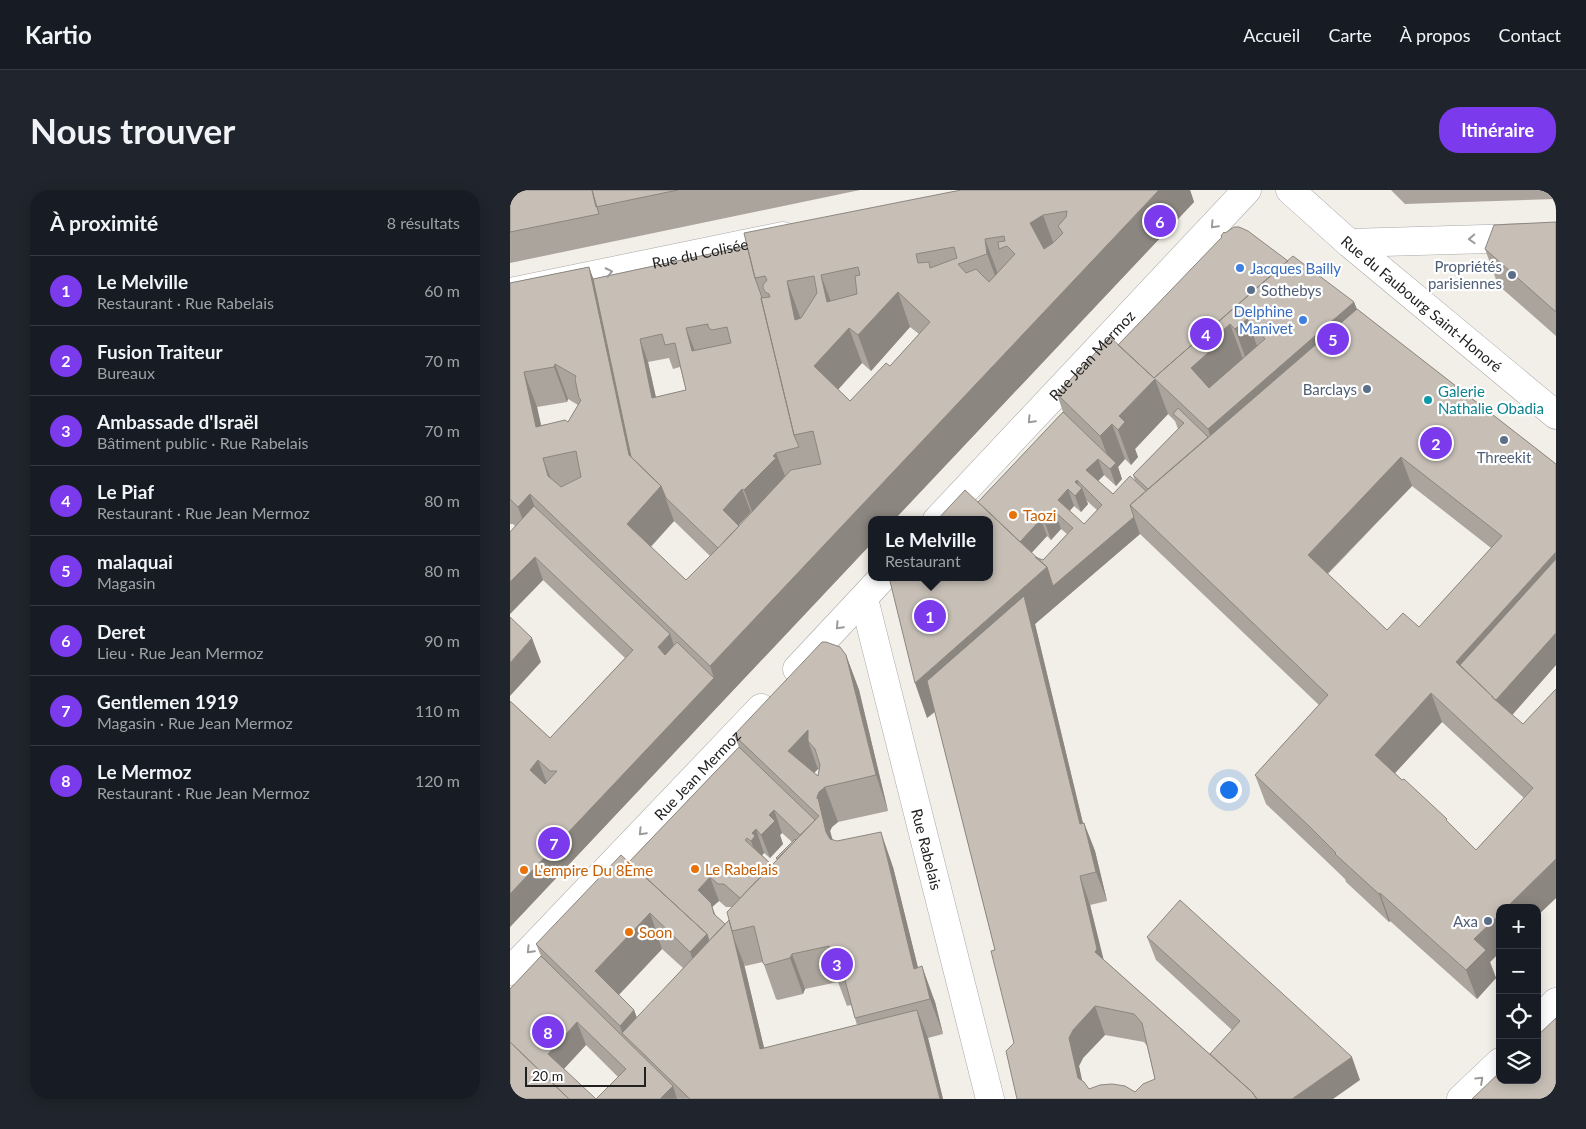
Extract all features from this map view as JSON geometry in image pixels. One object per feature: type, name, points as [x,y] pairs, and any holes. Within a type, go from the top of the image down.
[{"type":"street","name":"Rue Jean Mermoz","points":[[941,516],[1247,190]]},
{"type":"street","name":"Rue du Faubourg Saint-Honoré","points":[[1290,190],[1349,242],[1556,415]]},
{"type":"street","name":"Rue du Colisée","points":[[510,292],[802,232]]},
{"type":"street","points":[[1349,242],[1556,237]]},
{"type":"street","name":"Rue Jean Mermoz","points":[[510,971],[880,581]]},
{"type":"street","name":"Rue Rabelais","points":[[864,599],[990,1099]]},
{"type":"street","points":[[1541,1018],[1556,1002]]},
{"type":"street","points":[[1461,1099],[1496,1066]]},
{"type":"building","points":[[510,190],[592,190],[599,214],[510,232]]},
{"type":"building","points":[[592,190],[678,190],[596,207]]},
{"type":"building","points":[[961,190],[1159,190],[710,666],[530,494],[518,507],[510,499],[510,283],[589,267],[629,455],[661,486],[627,524],[686,580],[791,470],[821,464],[813,431],[794,435],[761,298],[770,297],[763,288],[767,280],[765,276],[755,278],[744,233]],"holes":[[[1067,211],[1066,217],[1058,226],[1063,233],[1044,249],[1030,223],[1043,215]],[[1004,236],[1005,241],[998,242],[999,249],[1007,246],[1015,254],[989,282],[976,269],[966,273],[958,264],[987,254],[985,239]],[[954,247],[957,258],[930,268],[929,262],[918,263],[916,254]],[[858,267],[860,275],[855,276],[857,294],[827,302],[821,275]],[[814,276],[817,293],[801,318],[795,320],[787,281]],[[898,292],[930,322],[890,366],[886,363],[850,401],[814,366],[849,328],[858,335]],[[555,364],[576,376],[575,379],[581,400],[568,422],[565,420],[536,427],[524,372],[554,367]],[[576,451],[581,477],[561,487],[548,476],[543,458]]]},
{"type":"building","points":[[1556,222],[1556,312],[1485,249],[1494,225]]},
{"type":"building","points":[[1234,227],[1248,231],[1288,261],[1154,378],[1118,345],[1222,237],[1224,232]]},
{"type":"building","points":[[747,246],[762,298],[794,435],[799,447],[776,453],[773,456],[776,458],[744,490],[742,489],[723,510],[739,526],[718,548],[666,498],[661,486],[631,457],[593,279]],"holes":[[[708,324],[708,327],[712,330],[727,327],[731,343],[692,351],[686,328]],[[662,334],[665,345],[675,343],[686,390],[652,398],[640,339]]]},
{"type":"building","points":[[1293,256],[1354,302],[1208,429],[1155,379],[1119,416],[1125,422],[1118,430],[1112,424],[1100,436],[1057,394],[1110,337],[1154,378]],"holes":[[[1247,319],[1265,339],[1209,388],[1191,368],[1219,343],[1214,338],[1230,324],[1235,329]]]},
{"type":"building","points":[[1357,309],[1556,464],[1556,552],[1456,662],[1523,724],[1556,689],[1556,859],[1510,904],[1496,904],[1496,918],[1474,939],[1486,950],[1466,970],[1335,854],[1309,826],[1255,775],[1328,695],[1130,505]],"holes":[[[1401,457],[1502,536],[1419,627],[1403,613],[1387,630],[1308,555]],[[1431,693],[1533,788],[1476,850],[1447,819],[1375,755]]]},
{"type":"building","points":[[1178,408],[1208,437],[1148,489],[1133,475],[1184,423],[1173,414]]},
{"type":"building","points":[[1063,412],[1116,463],[1110,469],[1098,459],[1086,470],[1113,494],[1130,476],[1146,491],[1130,505],[1134,517],[1053,586],[1047,567],[1035,557],[1043,560],[1073,528],[1055,512],[1045,523],[1041,519],[1020,542],[978,502]],"holes":[[[1077,480],[1102,505],[1084,524],[1058,500],[1068,489],[1075,496],[1082,488],[1075,482]]]},
{"type":"building","points":[[965,490],[993,516],[941,516]]},
{"type":"building","points":[[534,506],[670,634],[658,647],[665,655],[677,642],[714,678],[510,894],[510,701],[550,738],[633,650],[535,557],[510,582],[510,532]],"holes":[[[538,760],[550,771],[557,771],[545,784],[530,770]]]},
{"type":"building","points":[[993,516],[1047,567],[915,683],[890,581],[993,581]]},
{"type":"building","points":[[1556,559],[1556,633],[1496,700],[1460,665]]},
{"type":"building","points":[[1024,596],[1080,824],[1084,823],[1096,872],[1080,876],[1097,949],[1095,952],[1252,1092],[1257,1099],[1017,1099],[1006,1051],[1014,1043],[991,951],[995,950],[927,681]],"holes":[[[1095,1006],[1134,1014],[1142,1023],[1155,1079],[1143,1084],[1135,1092],[1125,1086],[1112,1084],[1100,1085],[1089,1089],[1078,1078],[1069,1038],[1073,1030]]]},
{"type":"building","points":[[510,617],[532,638],[510,663]]},
{"type":"building","points":[[822,642],[840,647],[846,655],[876,775],[825,787],[819,792],[817,799],[826,832],[830,839],[837,841],[881,832],[914,969],[922,966],[930,999],[855,1018],[842,969],[834,971],[829,946],[792,954],[790,958],[765,965],[754,926],[732,931],[727,912],[819,816],[734,735]],"holes":[[[808,730],[808,741],[815,749],[820,765],[818,776],[788,751]]]},
{"type":"building","points":[[739,747],[815,820],[800,835],[774,810],[769,815],[775,821],[761,835],[756,829],[752,833],[755,836],[751,841],[747,838],[745,840],[772,865],[740,898],[724,884],[718,884],[710,877],[698,890],[711,903],[714,914],[725,924],[709,941],[707,934],[629,862]]},
{"type":"building","points":[[796,840],[777,859],[776,858]]},
{"type":"building","points":[[621,855],[707,934],[690,952],[650,913],[595,971],[634,1010],[620,1026],[536,944]]},
{"type":"building","points":[[1180,900],[1352,1057],[1292,1099],[1257,1099],[1252,1092],[1210,1054],[1240,1021],[1147,937]]},
{"type":"building","points":[[729,920],[760,1049],[917,1010],[940,1099],[690,1099],[622,1033]]},
{"type":"building","points":[[541,956],[673,1086],[660,1099],[596,1099],[569,1099],[510,1042],[510,989]],"holes":[[[577,1022],[626,1069],[596,1099],[548,1054]]]},
{"type":"building","points":[[1556,1018],[1556,1099],[1472,1099],[1496,1076],[1496,1084],[1541,1084],[1541,1032]]},
{"type":"building","points":[[510,1042],[569,1099],[510,1099]]},
{"type":"place","name":"Deret","points":[[1160,221]]},
{"type":"place","name":"Jacques Bailly","points":[[1240,268]]},
{"type":"place","name":"Propriétés parisiennes","points":[[1512,275]]},
{"type":"place","name":"Sothebys","points":[[1251,290]]},
{"type":"place","name":"Delphine Manivet","points":[[1303,320]]},
{"type":"place","name":"Le Piaf","points":[[1206,334]]},
{"type":"place","name":"malaquai","points":[[1333,339]]},
{"type":"place","name":"Barclays","points":[[1367,389]]},
{"type":"place","name":"Galerie Nathalie Obadia","points":[[1428,400]]},
{"type":"place","name":"Threekit","points":[[1504,440]]},
{"type":"place","name":"Fusion Traiteur","points":[[1436,443]]},
{"type":"place","name":"Taozi","points":[[1013,515]]},
{"type":"place","name":"Le Melville","points":[[930,616]]},
{"type":"place","name":"Gentlemen 1919","points":[[554,843]]},
{"type":"place","name":"Le Rabelais","points":[[695,869]]},
{"type":"place","name":"L'empire Du 8Ème","points":[[524,870]]},
{"type":"place","name":"Axa","points":[[1488,921]]},
{"type":"place","name":"Soon","points":[[629,932]]},
{"type":"place","name":"Ambassade d'Israël","points":[[837,964]]},
{"type":"place","name":"Le Mermoz","points":[[548,1032]]}]
